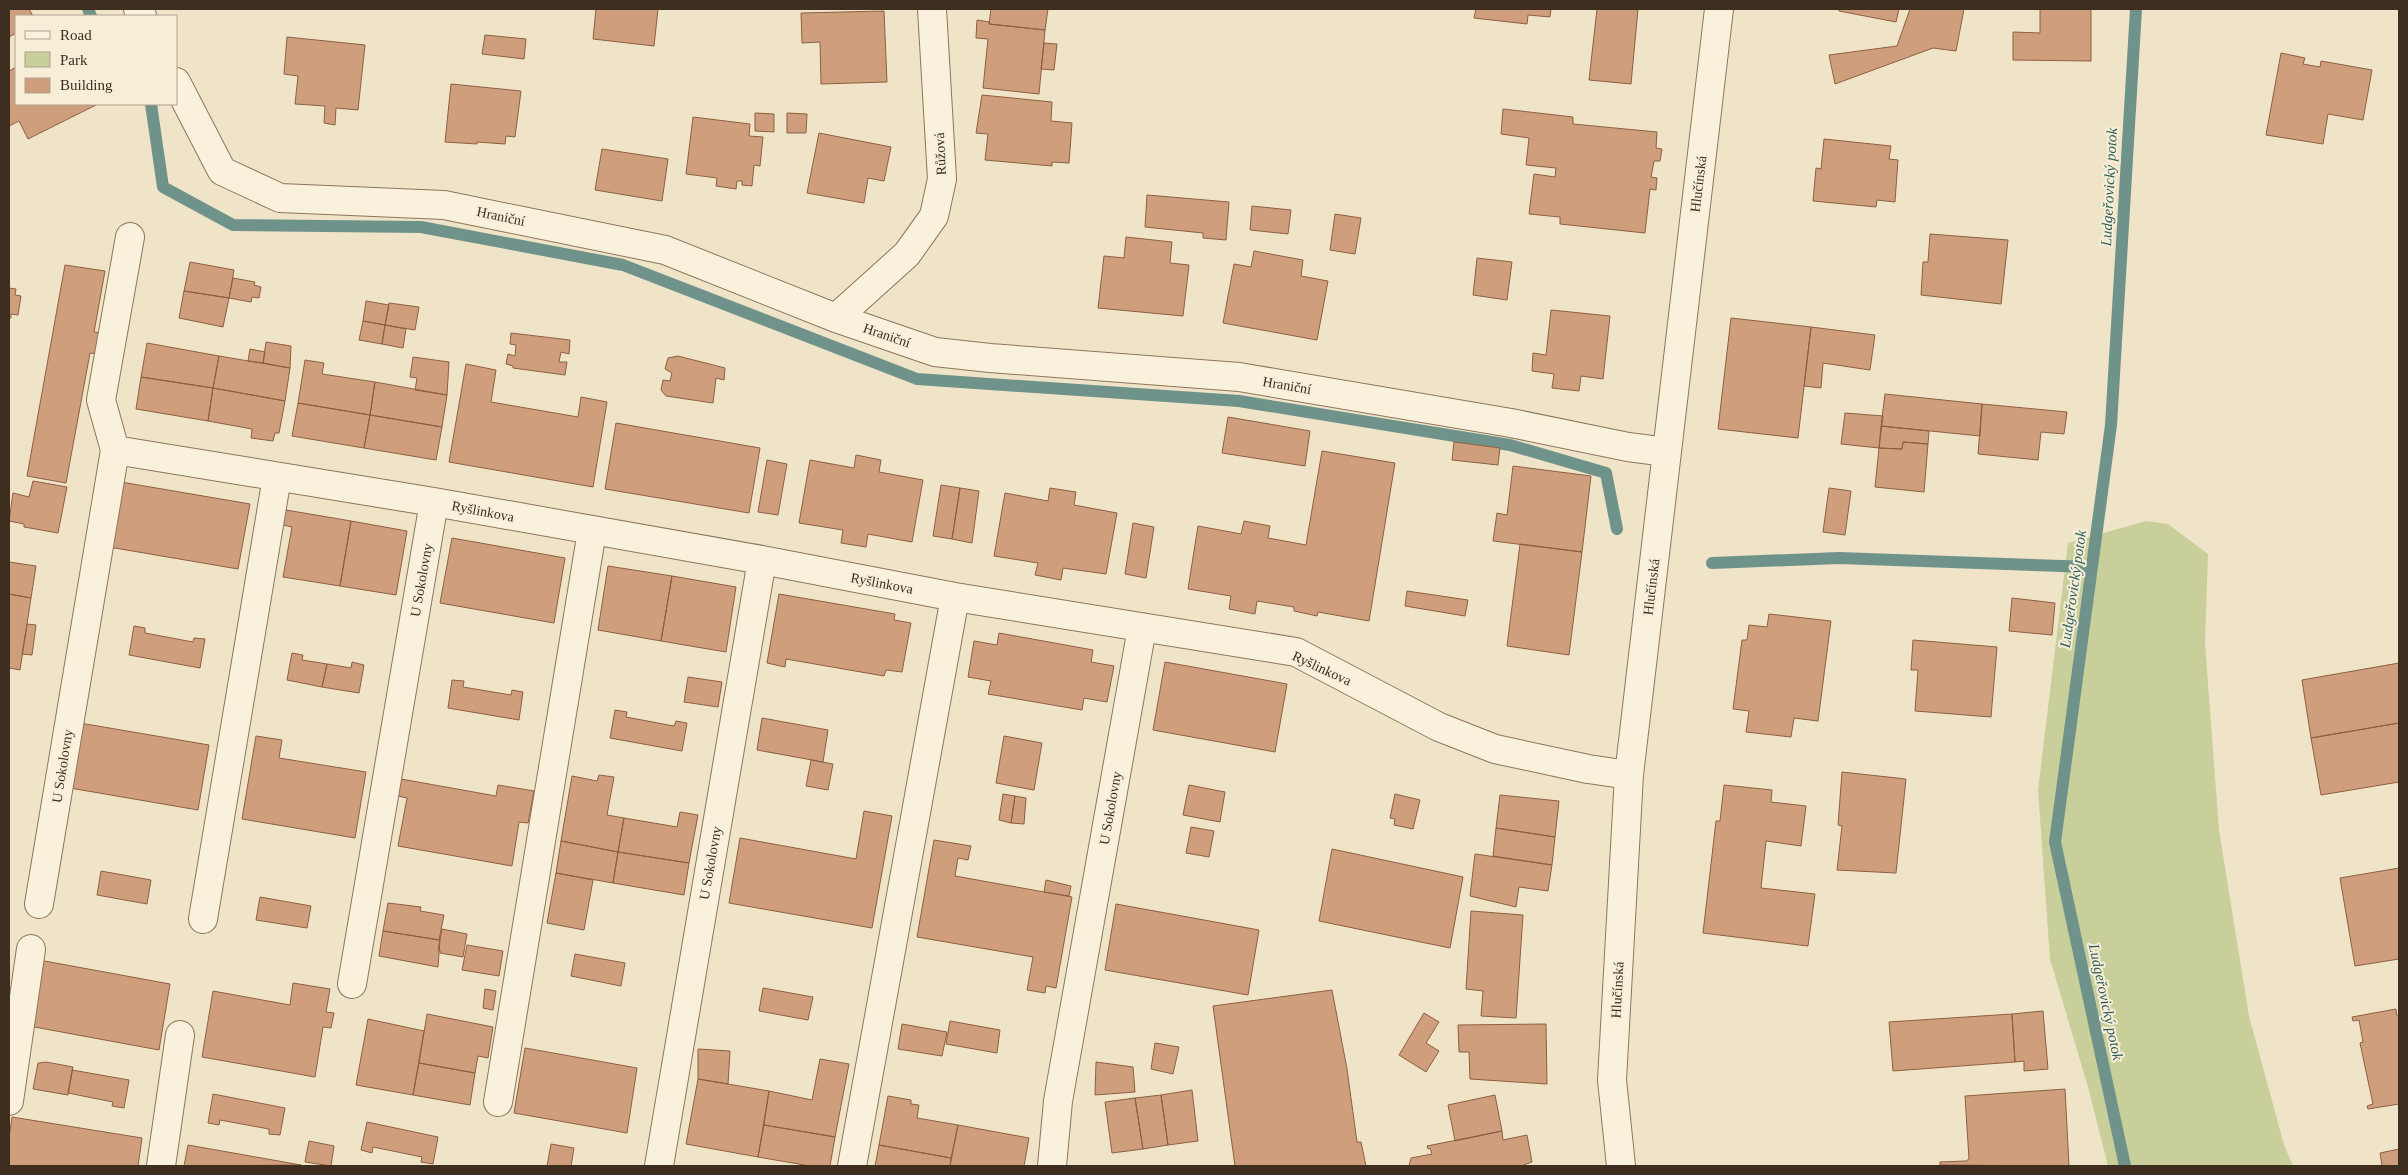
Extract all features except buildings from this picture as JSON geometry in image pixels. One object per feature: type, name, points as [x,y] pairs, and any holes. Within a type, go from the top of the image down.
[{"type":"street","name":"Růžová","points":[[836,318],[907,254],[934,216],[942,179],[932,9]]},
{"type":"street","name":"Hlučínská","points":[[1621,1166],[1612,1080],[1629,775],[1719,9]]},
{"type":"street","name":"Hraniční","points":[[178,86],[222,171],[280,198],[444,205],[665,250],[836,318],[935,352],[1239,377],[1511,423],[1628,447],[1667,452]]},
{"type":"street","points":[[114,450],[101,400],[130,238]]},
{"type":"street","name":"Ryšlinkova","points":[[114,450],[434,502],[762,560],[955,597],[1296,652],[1439,727],[1495,749],[1588,769],[1629,775]]},
{"type":"street","name":"U Sokolovny","points":[[39,904],[114,450]]},
{"type":"street","points":[[203,919],[277,476]]},
{"type":"street","name":"U Sokolovny","points":[[352,984],[434,502]]},
{"type":"street","points":[[498,1102],[592,531]]},
{"type":"street","name":"U Sokolovny","points":[[659,1166],[762,560]]},
{"type":"street","points":[[852,1166],[955,597]]},
{"type":"street","name":"U Sokolovny","points":[[1052,1166],[1058,1101],[1142,628]]},
{"type":"street","points":[[9,1101],[31,949]]},
{"type":"street","points":[[161,1166],[180,1035]]},
{"type":"green space","points":[[2146,521],[2168,524],[2208,554],[2205,643],[2219,830],[2249,1016],[2284,1145],[2293,1166],[2108,1166],[2088,1087],[2050,959],[2038,790],[2068,543]]},
{"type":"waterway","points":[[88,9],[91,15]]},
{"type":"waterway","name":"Ludgeřovický potok","points":[[2125,1166],[2055,842],[2111,425],[2136,9]]},
{"type":"waterway","points":[[151,105],[163,187],[233,225],[421,227],[623,265],[917,379],[1239,401],[1510,445],[1606,473],[1617,529]]},
{"type":"waterway","points":[[1712,563],[1839,558],[2091,567]]}]
